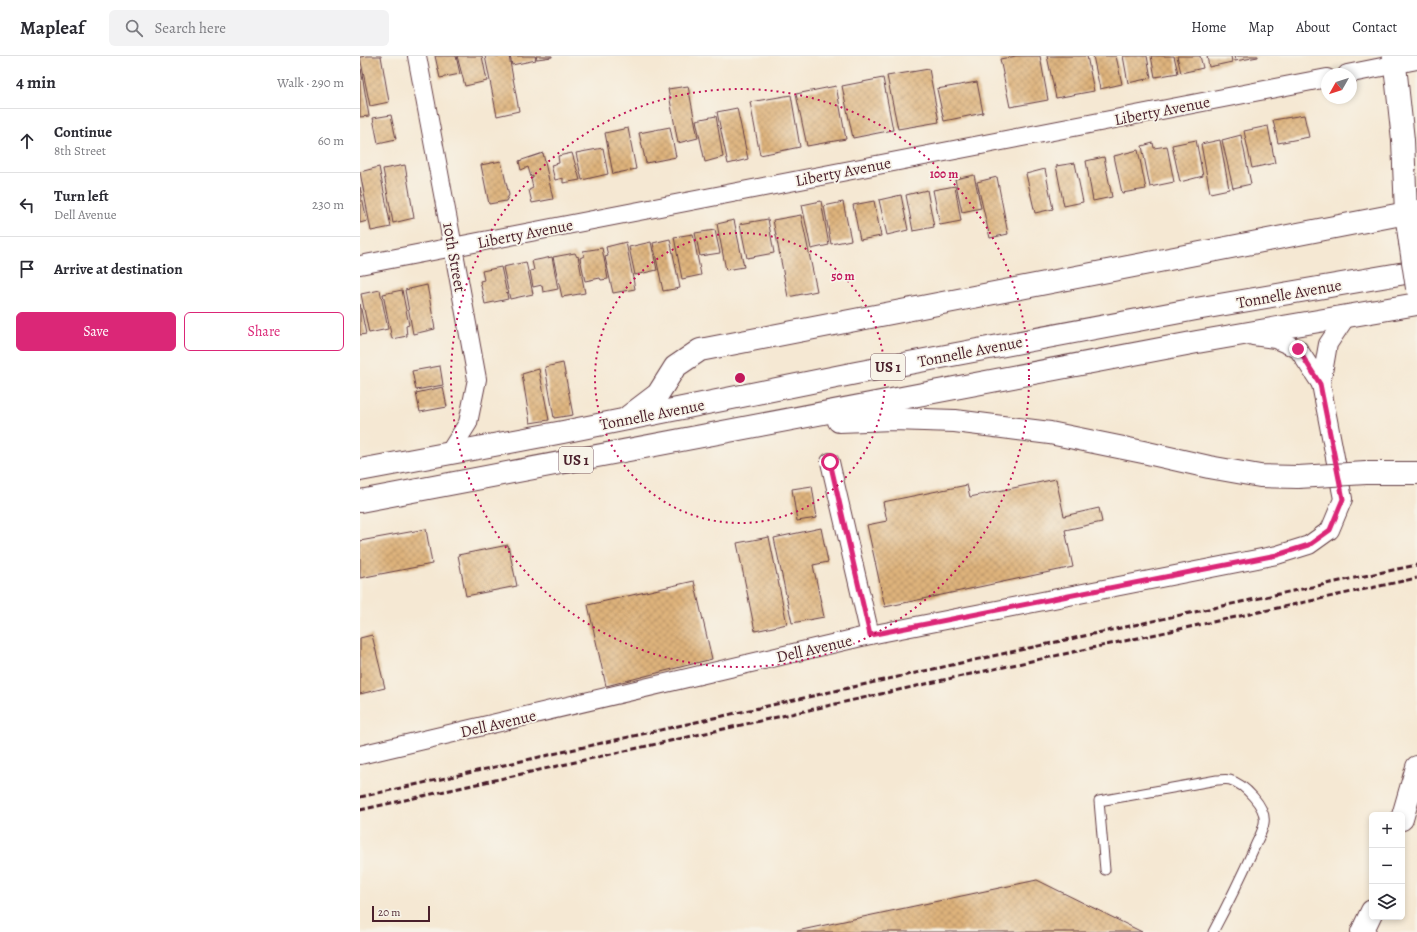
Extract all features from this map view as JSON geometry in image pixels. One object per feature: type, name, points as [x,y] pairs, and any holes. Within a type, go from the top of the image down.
[{"type":"main road","points":[[1394,60],[1412,212],[1410,242],[1417,288]]},
{"type":"main road","points":[[623,420],[658,394],[675,367],[700,350],[1412,212]]},
{"type":"main road","name":"Tonnelle Avenue","points":[[372,464],[449,454],[856,373],[1188,310],[1417,271]]},
{"type":"main road","name":"Tonnelle Avenue","points":[[360,501],[1197,342],[1417,304]]},
{"type":"main road","points":[[792,419],[836,422],[893,418],[963,422],[1050,433],[1209,467],[1260,476],[1298,477],[1366,473],[1417,473]]},
{"type":"main road","points":[[1404,812],[1417,767]]},
{"type":"main road","points":[[1362,932],[1369,917]]},
{"type":"street","name":"10th Street","points":[[417,56],[454,247],[477,379],[468,423],[449,454]]},
{"type":"street","points":[[1357,71],[1394,60],[1417,60]]},
{"type":"street","name":"Liberty Avenue","points":[[360,265],[1321,79]]},
{"type":"street","name":"Dell Avenue","points":[[1320,384],[1328,344],[1346,317]]},
{"type":"street","name":"Dell Avenue","points":[[360,756],[870,635],[1277,555],[1309,545],[1330,530],[1343,499],[1320,384],[1298,349],[1275,339],[1243,334]]},
{"type":"street","points":[[830,462],[870,635]]},
{"type":"lane","points":[[1105,870],[1098,801],[1218,780],[1229,780],[1240,784],[1255,799],[1261,809],[1264,823],[1247,865],[1213,932]]},
{"type":"building","points":[[381,56],[389,102],[370,106],[360,57]]},
{"type":"building","points":[[435,56],[456,56],[460,74],[440,78]]},
{"type":"building","points":[[457,56],[482,56],[487,81],[465,86]]},
{"type":"building","points":[[485,56],[509,56],[519,111],[497,116]]},
{"type":"building","points":[[510,56],[535,56],[536,60],[512,65]]},
{"type":"building","points":[[536,56],[552,56],[552,57],[537,59]]},
{"type":"building","points":[[1016,56],[1040,56],[1048,100],[1010,107],[1000,59]]},
{"type":"building","points":[[1047,56],[1087,56],[1094,91],[1056,98]]},
{"type":"building","points":[[1093,56],[1116,56],[1122,84],[1100,89]]},
{"type":"building","points":[[1123,56],[1147,56],[1151,78],[1128,83]]},
{"type":"building","points":[[1151,56],[1174,56],[1178,73],[1155,77]]},
{"type":"building","points":[[1177,56],[1200,56],[1203,68],[1181,73]]},
{"type":"building","points":[[1207,56],[1231,56],[1232,62],[1209,67]]},
{"type":"building","points":[[1234,56],[1258,56],[1258,57],[1235,61]]},
{"type":"building","points":[[360,69],[369,116],[360,117]]},
{"type":"building","points":[[929,69],[939,122],[898,129],[887,76]]},
{"type":"building","points":[[883,78],[893,130],[853,138],[842,86]]},
{"type":"building","points":[[977,82],[983,113],[944,121],[937,89]]},
{"type":"building","points":[[688,86],[698,138],[678,143],[668,89]]},
{"type":"building","points":[[836,86],[846,139],[807,146],[796,94]]},
{"type":"building","points":[[791,95],[800,147],[760,155],[750,102]]},
{"type":"building","points":[[737,108],[748,159],[728,164],[717,112]]},
{"type":"building","points":[[391,115],[396,139],[378,143],[373,118]]},
{"type":"building","points":[[1304,115],[1309,137],[1278,143],[1273,120]]},
{"type":"building","points":[[716,116],[723,157],[705,162],[696,120]]},
{"type":"building","points":[[1268,126],[1275,163],[1252,168],[1244,131]]},
{"type":"building","points":[[670,127],[676,157],[646,163],[639,133]]},
{"type":"building","points":[[628,128],[636,169],[613,174],[605,133]]},
{"type":"building","points":[[1241,135],[1251,184],[1233,188],[1222,140]]},
{"type":"building","points":[[1196,140],[1203,176],[1180,182],[1172,145]]},
{"type":"building","points":[[1220,140],[1229,189],[1210,193],[1201,144]]},
{"type":"building","points":[[1153,143],[1154,148],[1167,146],[1174,182],[1150,187],[1142,146]]},
{"type":"building","points":[[603,148],[608,174],[582,180],[576,153]]},
{"type":"building","points":[[1138,150],[1146,189],[1122,193],[1114,156]]},
{"type":"building","points":[[543,153],[553,199],[532,203],[529,190],[533,188],[531,179],[533,176],[531,177],[528,167],[521,170],[519,161]]},
{"type":"building","points":[[572,153],[580,180],[563,183],[563,178],[555,180],[551,165],[559,163],[558,156]]},
{"type":"building","points":[[1104,157],[1112,197],[1093,201],[1086,161]]},
{"type":"building","points":[[501,161],[509,195],[506,201],[489,204],[481,165]]},
{"type":"building","points":[[1075,163],[1083,202],[1064,206],[1056,166]]},
{"type":"building","points":[[405,165],[414,218],[393,223],[383,169]]},
{"type":"building","points":[[379,167],[391,227],[371,231],[360,172]]},
{"type":"building","points":[[1045,169],[1053,209],[1035,213],[1026,174]]},
{"type":"building","points":[[974,175],[981,208],[962,212],[955,179]]},
{"type":"building","points":[[997,177],[1008,234],[990,238],[977,182]]},
{"type":"building","points":[[955,186],[961,221],[940,225],[933,190]]},
{"type":"building","points":[[360,187],[367,221],[360,223]]},
{"type":"building","points":[[927,190],[934,227],[913,231],[906,195]]},
{"type":"building","points":[[901,195],[908,230],[887,235],[879,200]]},
{"type":"building","points":[[821,201],[829,245],[811,249],[802,205]]},
{"type":"building","points":[[874,201],[881,236],[860,240],[853,205]]},
{"type":"building","points":[[843,202],[851,240],[831,244],[824,206]]},
{"type":"building","points":[[801,215],[817,291],[788,297],[773,220]]},
{"type":"building","points":[[768,219],[774,253],[747,258],[740,224]]},
{"type":"building","points":[[734,220],[744,267],[726,270],[717,224]]},
{"type":"building","points":[[715,230],[720,253],[700,256],[695,233]]},
{"type":"building","points":[[693,234],[701,275],[682,279],[674,237]]},
{"type":"building","points":[[670,239],[680,288],[663,291],[653,243]]},
{"type":"building","points":[[626,242],[635,289],[613,293],[605,257],[608,256],[606,247]]},
{"type":"building","points":[[651,242],[657,270],[635,275],[629,247]]},
{"type":"building","points":[[602,248],[608,279],[601,280],[600,278],[585,281],[580,258],[584,256],[583,251]]},
{"type":"building","points":[[575,253],[577,257],[578,256],[585,293],[562,297],[553,257]]},
{"type":"building","points":[[552,257],[558,289],[543,292],[542,285],[533,287],[530,271],[534,270],[532,261]]},
{"type":"building","points":[[526,262],[533,294],[510,299],[503,267]]},
{"type":"building","points":[[501,267],[508,299],[485,304],[480,281],[484,280],[482,271]]},
{"type":"building","points":[[427,285],[435,329],[413,334],[405,290]]},
{"type":"building","points":[[380,290],[388,329],[369,333],[361,294]]},
{"type":"building","points":[[402,290],[409,325],[406,326],[407,336],[392,339],[383,294]]},
{"type":"building","points":[[360,304],[366,334],[360,335]]},
{"type":"building","points":[[563,363],[573,415],[554,418],[545,367]]},
{"type":"building","points":[[440,366],[443,385],[416,390],[412,371]]},
{"type":"building","points":[[539,369],[549,420],[530,423],[522,374]]},
{"type":"building","points":[[443,387],[447,407],[420,412],[416,393]]},
{"type":"building","points":[[1056,479],[1064,516],[1099,508],[1102,522],[1065,530],[1073,567],[885,607],[867,525],[887,521],[883,502],[967,485],[970,497]]},
{"type":"building","points":[[812,486],[817,518],[797,521],[792,489]]},
{"type":"building","points":[[821,528],[828,562],[813,565],[824,617],[792,623],[774,538]]},
{"type":"building","points":[[426,529],[432,564],[360,578],[360,541]]},
{"type":"building","points":[[769,537],[787,624],[755,631],[737,543]]},
{"type":"building","points":[[508,545],[517,586],[466,596],[458,555]]},
{"type":"building","points":[[694,581],[712,659],[606,686],[588,605]]},
{"type":"building","points":[[372,635],[385,688],[360,694],[360,638]]},
{"type":"building","points":[[1037,880],[1142,932],[797,932],[797,931]]},
{"type":"railway","points":[[360,797],[1020,650],[1417,565]]},
{"type":"railway","points":[[360,810],[957,677],[1417,578]]},
{"type":"route","points":[[830,462],[870,635],[1277,555],[1309,545],[1330,530],[1343,499],[1320,384],[1298,349]]}]
